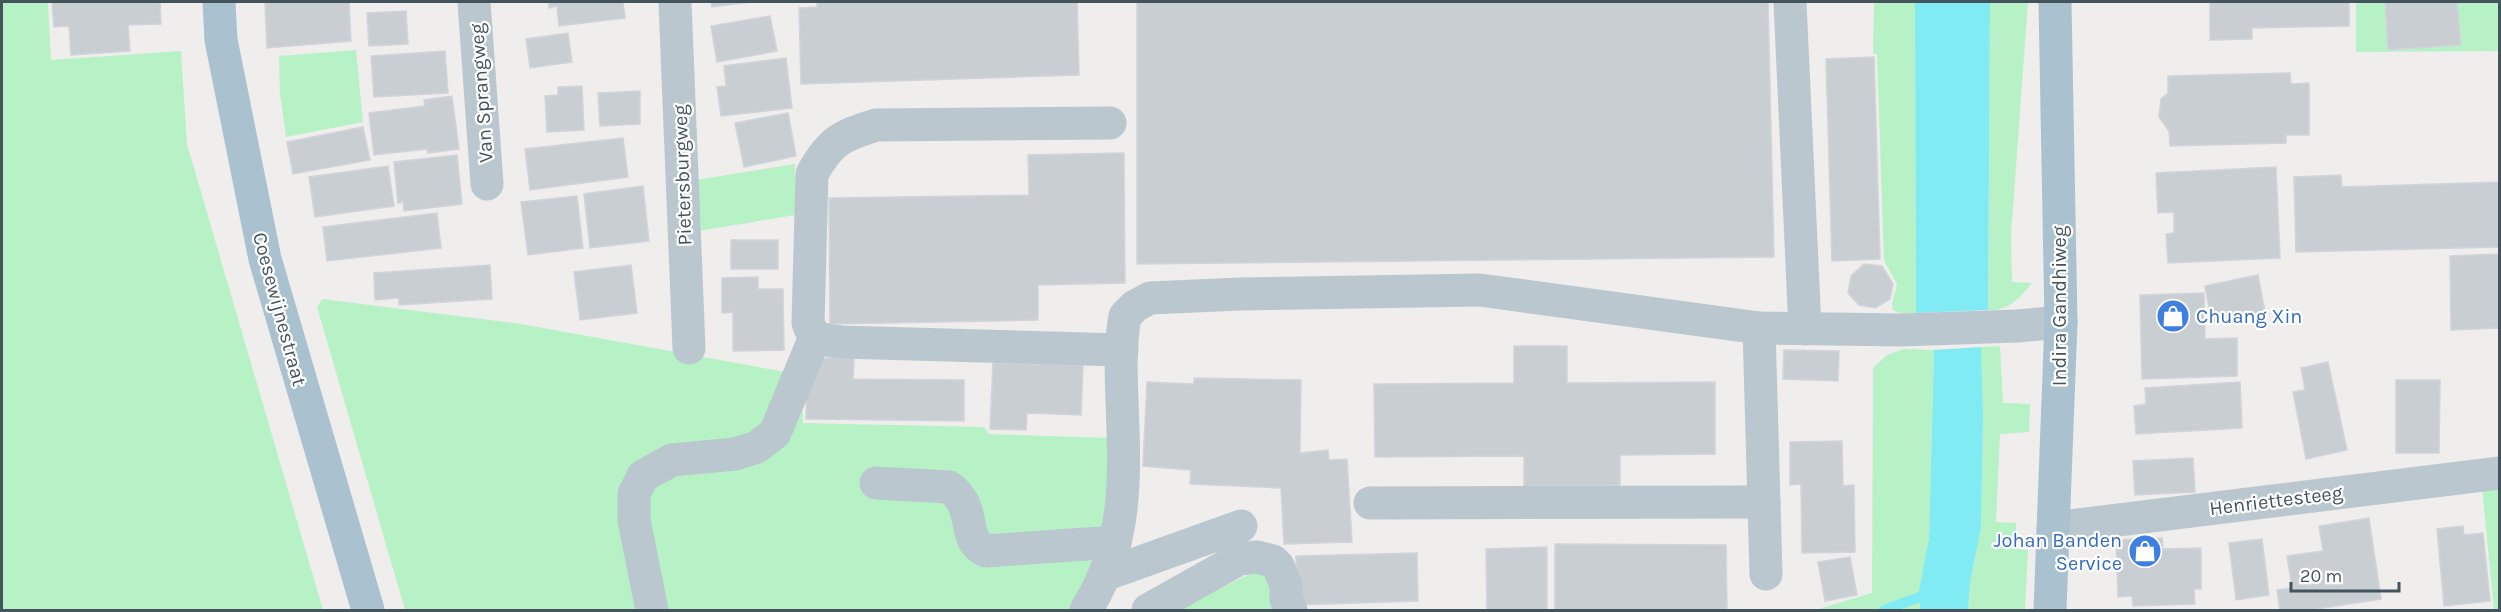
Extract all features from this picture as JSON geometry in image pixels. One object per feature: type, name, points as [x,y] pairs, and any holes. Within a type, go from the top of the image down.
[{"type":"main road","name":"Coesewijnestraat","points":[[219,2],[221,40],[265,259],[320,455],[368,610]]},
{"type":"main road","name":"Indira Gandhiweg","points":[[2050,610],[2061,322],[2055,2]]},
{"type":"street","name":"Van Sprangweg","points":[[474,2],[487,184]]},
{"type":"street","name":"Pietersburgweg","points":[[675,2],[689,348]]},
{"type":"street","points":[[1790,2],[1805,329]]},
{"type":"street","points":[[652,610],[634,520],[634,494],[643,477],[672,460],[735,454],[757,447],[775,433],[815,337],[808,323],[812,174],[823,154],[843,135],[876,125],[1110,123]]},
{"type":"street","points":[[1086,610],[1107,574],[1115,542],[1125,478],[1122,350],[1125,316],[1150,298],[1240,294],[1480,290],[1759,328],[1901,330],[2061,322]]},
{"type":"street","points":[[1759,328],[1766,574]]},
{"type":"street","points":[[815,337],[841,342],[1122,350]]},
{"type":"street","name":"Henriettesteeg","points":[[2052,528],[2499,473]]},
{"type":"street","points":[[876,483],[949,487],[957,492],[967,507],[971,535],[975,543],[986,551],[1115,542]]},
{"type":"street","points":[[1370,503],[1764,502]]},
{"type":"street","points":[[1107,574],[1241,526]]},
{"type":"street","points":[[1148,610],[1239,559],[1257,557],[1273,561],[1278,566],[1286,585],[1291,610]]},
{"type":"green space","points":[[2,2],[48,2],[51,60],[181,51],[187,144],[323,610],[2,610]]},
{"type":"green space","points":[[1874,2],[1915,2],[1916,313],[1899,313],[1893,310],[1892,304],[1897,284],[1884,261],[1877,54],[1873,54]]},
{"type":"green space","points":[[1990,2],[2028,2],[2011,235],[2012,282],[2032,283],[2008,306],[1995,310],[1988,310]]},
{"type":"green space","points":[[2356,2],[2499,2],[2499,51],[2356,52]]},
{"type":"green space","points":[[356,50],[363,122],[286,137],[280,94],[279,56]]},
{"type":"green space","points":[[795,164],[795,215],[699,231],[696,180]]},
{"type":"green space","points":[[322,299],[521,324],[802,375],[803,423],[984,427],[989,434],[1110,438],[1112,491],[1098,560],[1070,610],[405,610],[317,307]]},
{"type":"green space","points":[[2000,346],[2003,403],[2030,404],[2029,432],[2000,434],[1996,522],[2016,523],[2017,549],[2028,550],[2025,610],[1968,610],[1970,583],[1981,528],[1983,416],[1981,347]]},
{"type":"green space","points":[[1904,349],[1934,350],[1929,538],[1919,590],[1920,610],[1815,610],[1872,593],[1873,368],[1887,355]]},
{"type":"green space","points":[[2499,484],[2499,610],[2494,610],[2482,487]]},
{"type":"green space","points":[[1266,566],[1279,610],[1176,610]]},
{"type":"water","points":[[1915,2],[1990,2],[1988,310],[1916,313]]},
{"type":"water","points":[[1981,347],[1983,416],[1981,528],[1970,583],[1968,610],[1920,610],[1919,590],[1929,538],[1934,350]]},
{"type":"building","points":[[52,2],[160,2],[161,24],[128,25],[130,51],[71,55],[69,26],[54,27]]},
{"type":"building","points":[[265,2],[349,2],[351,41],[267,48]]},
{"type":"building","points":[[549,2],[623,2],[625,18],[559,26],[557,6],[549,8]]},
{"type":"building","points":[[711,2],[751,2],[712,7]]},
{"type":"building","points":[[817,2],[1077,2],[1079,75],[801,84],[799,8],[817,7]]},
{"type":"building","points":[[1137,2],[1768,2],[1774,257],[1137,264]]},
{"type":"building","points":[[2210,2],[2349,2],[2349,26],[2252,28],[2252,39],[2210,40]]},
{"type":"building","points":[[2385,2],[2457,2],[2461,45],[2388,50]]},
{"type":"building","points":[[406,11],[408,44],[369,46],[367,13]]},
{"type":"building","points":[[770,16],[777,51],[717,62],[711,26]]},
{"type":"building","points":[[568,33],[572,62],[530,68],[526,39]]},
{"type":"building","points":[[445,51],[448,93],[374,97],[371,56]]},
{"type":"building","points":[[1874,57],[1880,259],[1832,261],[1826,59]]},
{"type":"building","points":[[786,58],[792,108],[721,116],[717,87],[726,86],[724,66]]},
{"type":"building","points":[[2290,73],[2291,84],[2309,83],[2309,135],[2286,135],[2286,143],[2170,146],[2169,131],[2159,117],[2161,99],[2168,93],[2168,76]]},
{"type":"building","points":[[582,86],[584,130],[547,132],[545,96],[558,95],[558,87]]},
{"type":"building","points":[[640,91],[640,124],[600,126],[598,93]]},
{"type":"building","points":[[452,96],[459,149],[428,153],[427,149],[374,155],[369,113],[425,106],[424,100]]},
{"type":"building","points":[[788,113],[796,156],[744,167],[735,123]]},
{"type":"building","points":[[363,127],[370,160],[293,174],[287,142]]},
{"type":"building","points":[[623,138],[628,177],[530,190],[525,149]]},
{"type":"building","points":[[1124,153],[1125,283],[1038,285],[1038,320],[830,324],[829,198],[1029,195],[1028,155]]},
{"type":"building","points":[[457,155],[462,204],[404,211],[403,202],[398,203],[394,162]]},
{"type":"building","points":[[388,166],[394,206],[315,217],[309,177]]},
{"type":"building","points":[[2276,167],[2280,258],[2168,263],[2166,234],[2174,233],[2174,212],[2158,213],[2156,173]]},
{"type":"building","points":[[2341,175],[2342,187],[2500,182],[2500,247],[2296,252],[2294,177]]},
{"type":"building","points":[[643,186],[649,241],[590,248],[584,194]]},
{"type":"building","points":[[577,196],[583,248],[528,255],[521,202]]},
{"type":"building","points":[[437,213],[441,248],[327,261],[323,227]]},
{"type":"building","points":[[731,240],[778,240],[778,269],[731,269]]},
{"type":"building","points":[[2500,254],[2500,328],[2451,330],[2450,256]]},
{"type":"building","points":[[1864,264],[1882,266],[1893,284],[1890,299],[1875,308],[1859,305],[1848,293],[1851,276]]},
{"type":"building","points":[[490,265],[492,299],[399,305],[399,298],[375,300],[374,273]]},
{"type":"building","points":[[631,265],[637,313],[580,320],[574,272]]},
{"type":"building","points":[[2258,275],[2265,312],[2212,323],[2205,286]]},
{"type":"building","points":[[758,277],[758,289],[783,289],[784,350],[733,351],[733,312],[722,313],[722,278]]},
{"type":"building","name":"Chuang Xin","points":[[2204,293],[2205,339],[2237,338],[2237,376],[2142,379],[2140,295]]},
{"type":"building","points":[[1514,346],[1567,346],[1567,383],[1715,382],[1715,454],[1620,455],[1620,485],[1524,486],[1524,456],[1375,457],[1374,384],[1514,383]]},
{"type":"building","points":[[1784,350],[1839,351],[1838,381],[1783,379]]},
{"type":"building","points":[[807,358],[854,358],[853,379],[964,380],[964,421],[806,419]]},
{"type":"building","points":[[2328,362],[2347,450],[2306,459],[2293,392],[2305,390],[2301,368]]},
{"type":"building","points":[[993,363],[1083,365],[1081,415],[1027,413],[1026,430],[990,429]]},
{"type":"building","points":[[1194,378],[1301,380],[1300,453],[1328,450],[1329,460],[1347,459],[1352,542],[1284,544],[1281,488],[1190,484],[1191,470],[1143,466],[1147,382],[1194,384]]},
{"type":"building","points":[[2396,380],[2440,380],[2439,453],[2396,453]]},
{"type":"building","points":[[2240,382],[2242,428],[2136,434],[2134,406],[2146,404],[2145,388]]},
{"type":"building","points":[[1842,441],[1843,486],[1854,485],[1855,552],[1802,553],[1801,484],[1790,485],[1790,442]]},
{"type":"building","points":[[2193,458],[2195,492],[2135,495],[2133,461]]},
{"type":"building","points":[[2369,518],[2381,599],[2310,610],[2280,610],[2277,590],[2292,588],[2287,556],[2323,551],[2319,526]]},
{"type":"building","points":[[2463,526],[2464,535],[2483,533],[2490,601],[2444,606],[2437,529]]},
{"type":"building","points":[[2162,538],[2163,549],[2201,548],[2201,589],[2194,589],[2195,604],[2133,606],[2132,596],[2118,597],[2116,540]]},
{"type":"building","points":[[2262,539],[2269,595],[2236,600],[2229,543]]},
{"type":"building","points":[[1555,544],[1726,545],[1727,610],[1555,610]]},
{"type":"building","points":[[1547,547],[1547,610],[1487,610],[1486,549]]},
{"type":"building","points":[[1417,553],[1418,601],[1297,605],[1296,556]]},
{"type":"building","points":[[1850,557],[1857,595],[1825,601],[1818,562]]},
{"type":"waterway","points":[[1884,610],[1931,593]]},
{"type":"place","name":"Chuang Xin","points":[[2173,316]]},
{"type":"place","name":"Johan Banden Service","points":[[2145,551]]}]
